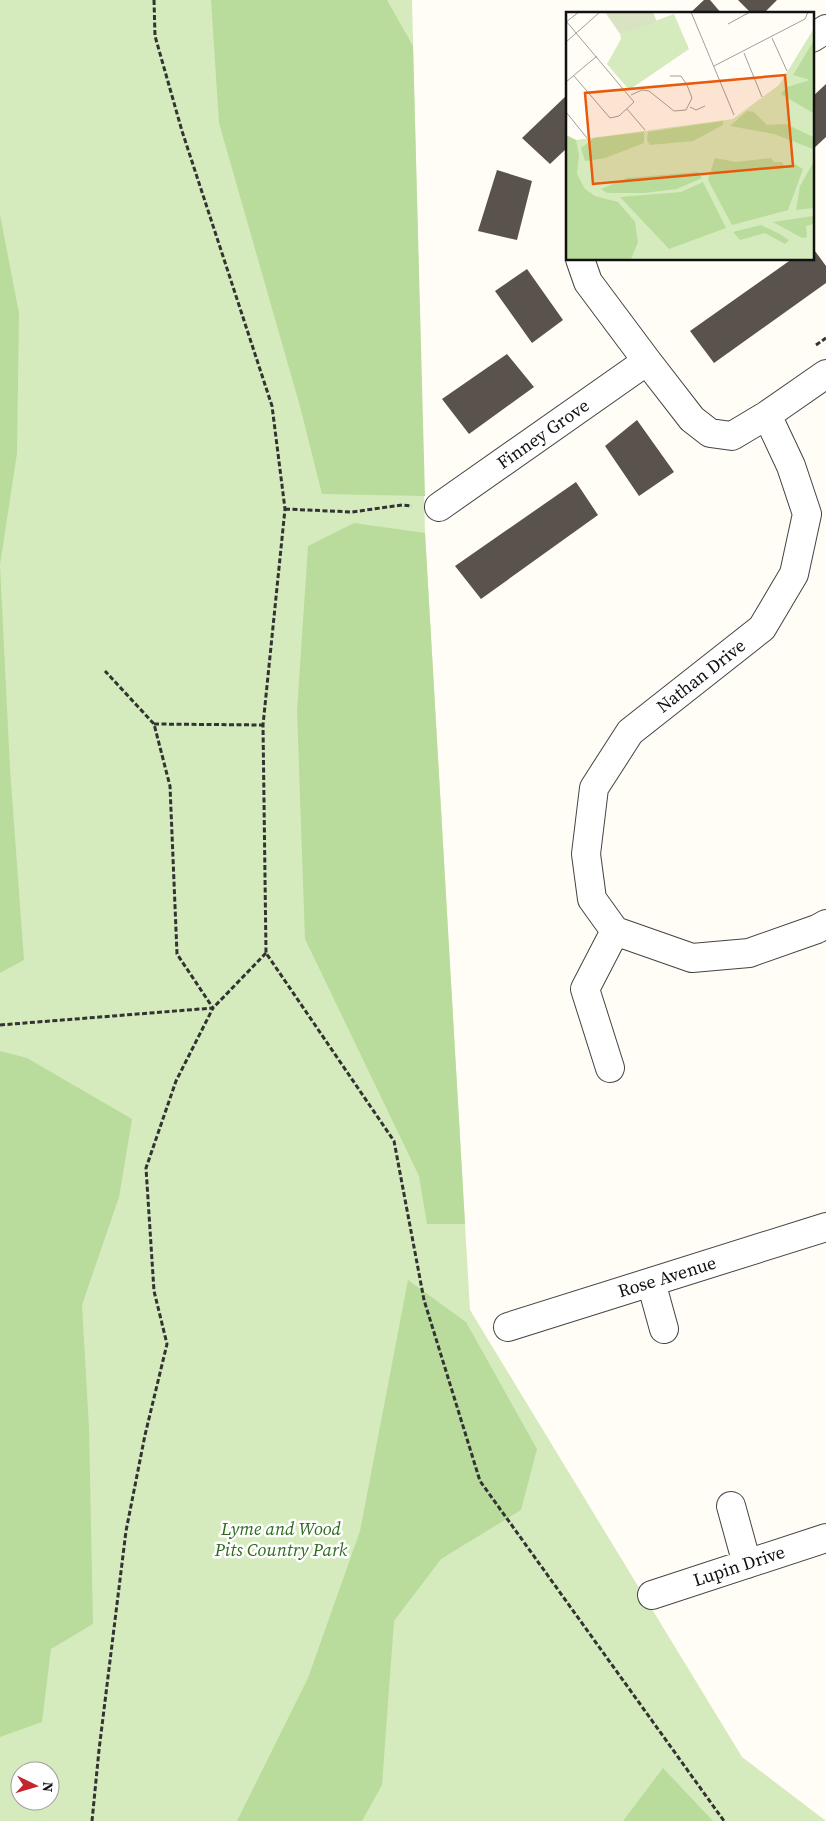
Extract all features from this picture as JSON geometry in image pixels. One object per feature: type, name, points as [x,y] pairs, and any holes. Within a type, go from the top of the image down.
[{"type":"street","points":[[814,37],[826,28]]},
{"type":"street","points":[[580,260],[588,282],[647,361],[692,419],[710,433],[732,436],[826,374]]},
{"type":"street","name":"Finney Grove","points":[[439,507],[647,361]]},
{"type":"street","name":"Nathan Drive","points":[[616,931],[592,899],[586,854],[594,788],[630,732],[762,628],[794,574],[807,514],[791,466],[766,415]]},
{"type":"street","points":[[610,1068],[585,989],[616,931],[692,958],[749,953],[818,929],[826,924]]},
{"type":"street","name":"Rose Avenue","points":[[508,1327],[826,1228]]},
{"type":"street","points":[[650,1282],[664,1329]]},
{"type":"street","points":[[731,1506],[747,1564]]},
{"type":"street","name":"Lupin Drive","points":[[652,1595],[826,1538]]},
{"type":"path","points":[[154,0],[155,36],[182,131],[272,406],[286,509],[263,725],[266,953],[394,1141],[424,1300],[480,1481],[724,1821]]},
{"type":"path","points":[[286,509],[352,512],[402,505],[439,507]]},
{"type":"path","points":[[105,671],[154,724],[170,786],[177,954],[213,1008]]},
{"type":"path","points":[[154,724],[263,725]]},
{"type":"path","points":[[92,1821],[98,1750],[126,1531],[145,1435],[167,1344],[154,1291],[146,1168],[176,1081],[213,1008],[266,953]]},
{"type":"path","points":[[0,1025],[213,1008]]},
{"type":"green space","name":"Lyme and Wood Pits Country Park","points":[[0,0],[412,0],[425,533],[470,1310],[742,1757],[826,1821],[0,1821]]},
{"type":"green space","points":[[211,0],[387,0],[413,46],[425,496],[322,494],[301,410],[219,123]]},
{"type":"green space","points":[[0,215],[19,313],[17,453],[0,565]]},
{"type":"green space","points":[[354,523],[425,533],[465,1224],[427,1224],[419,1176],[305,939],[297,711],[308,546]]},
{"type":"green space","points":[[0,565],[10,769],[24,960],[0,973]]},
{"type":"green space","points":[[0,1051],[27,1058],[132,1119],[119,1197],[82,1305],[89,1428],[93,1624],[51,1649],[42,1722],[0,1737]]},
{"type":"green space","points":[[408,1280],[466,1322],[537,1449],[521,1510],[441,1559],[394,1621],[382,1785],[362,1821],[237,1821],[308,1678],[360,1531]]},
{"type":"green space","points":[[663,1768],[713,1821],[623,1821]]},
{"type":"building","points":[[704,0],[710,0],[720,12],[691,12]]},
{"type":"building","points":[[738,0],[777,0],[765,12],[750,12]]},
{"type":"building","points":[[826,84],[826,137],[814,148],[814,95]]},
{"type":"building","points":[[566,96],[566,149],[550,164],[522,138]]},
{"type":"building","points":[[497,170],[532,181],[517,240],[478,231]]},
{"type":"building","points":[[814,250],[826,266],[826,283],[714,363],[690,331],[791,260],[814,260]]},
{"type":"building","points":[[527,269],[563,320],[532,343],[495,291]]},
{"type":"building","points":[[507,354],[534,387],[469,434],[442,399]]},
{"type":"building","points":[[637,420],[674,472],[639,496],[605,446]]},
{"type":"building","points":[[576,482],[598,515],[481,599],[455,566]]}]
